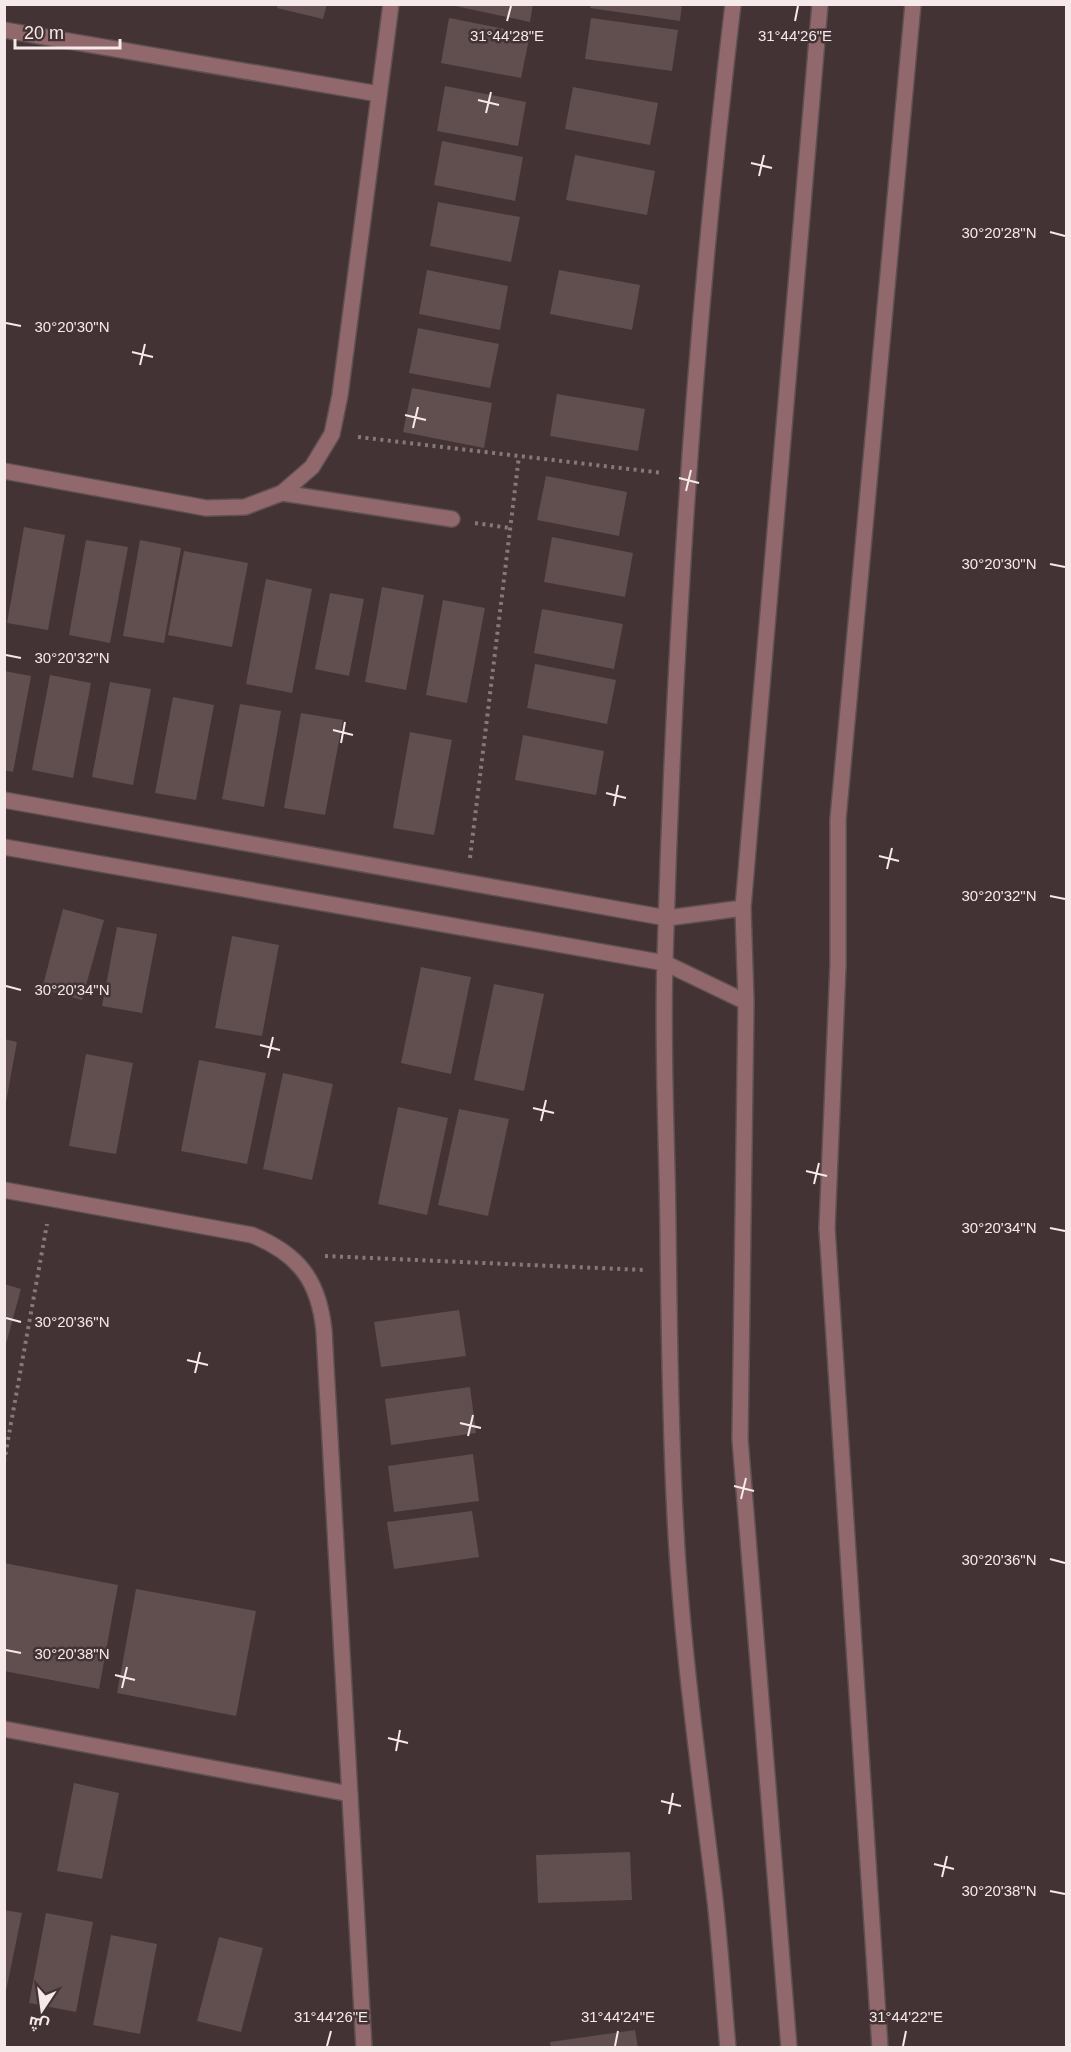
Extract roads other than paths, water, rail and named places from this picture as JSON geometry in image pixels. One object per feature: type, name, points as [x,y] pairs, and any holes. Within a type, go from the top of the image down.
[{"type":"street","points":[[4,471],[206,508],[245,507],[282,493],[312,467],[332,434],[340,395],[391,4]]},
{"type":"street","points":[[728,2048],[714,1887],[696,1760],[683,1632],[675,1518],[665,963],[675,692],[687,476],[704,277],[733,4]]},
{"type":"street","points":[[789,2048],[740,1439],[746,1002],[743,908],[820,4]]},
{"type":"street","points":[[880,2048],[827,1228],[838,965],[838,819],[913,4]]},
{"type":"street","points":[[4,30],[380,94]]},
{"type":"street","points":[[282,493],[452,519]]},
{"type":"street","points":[[4,800],[667,918],[743,908]]},
{"type":"street","points":[[4,847],[665,963],[746,1002]]},
{"type":"street","points":[[4,1190],[252,1234],[289,1254],[315,1288],[322,1309],[364,2048]]},
{"type":"street","points":[[4,1729],[350,1794]]}]
